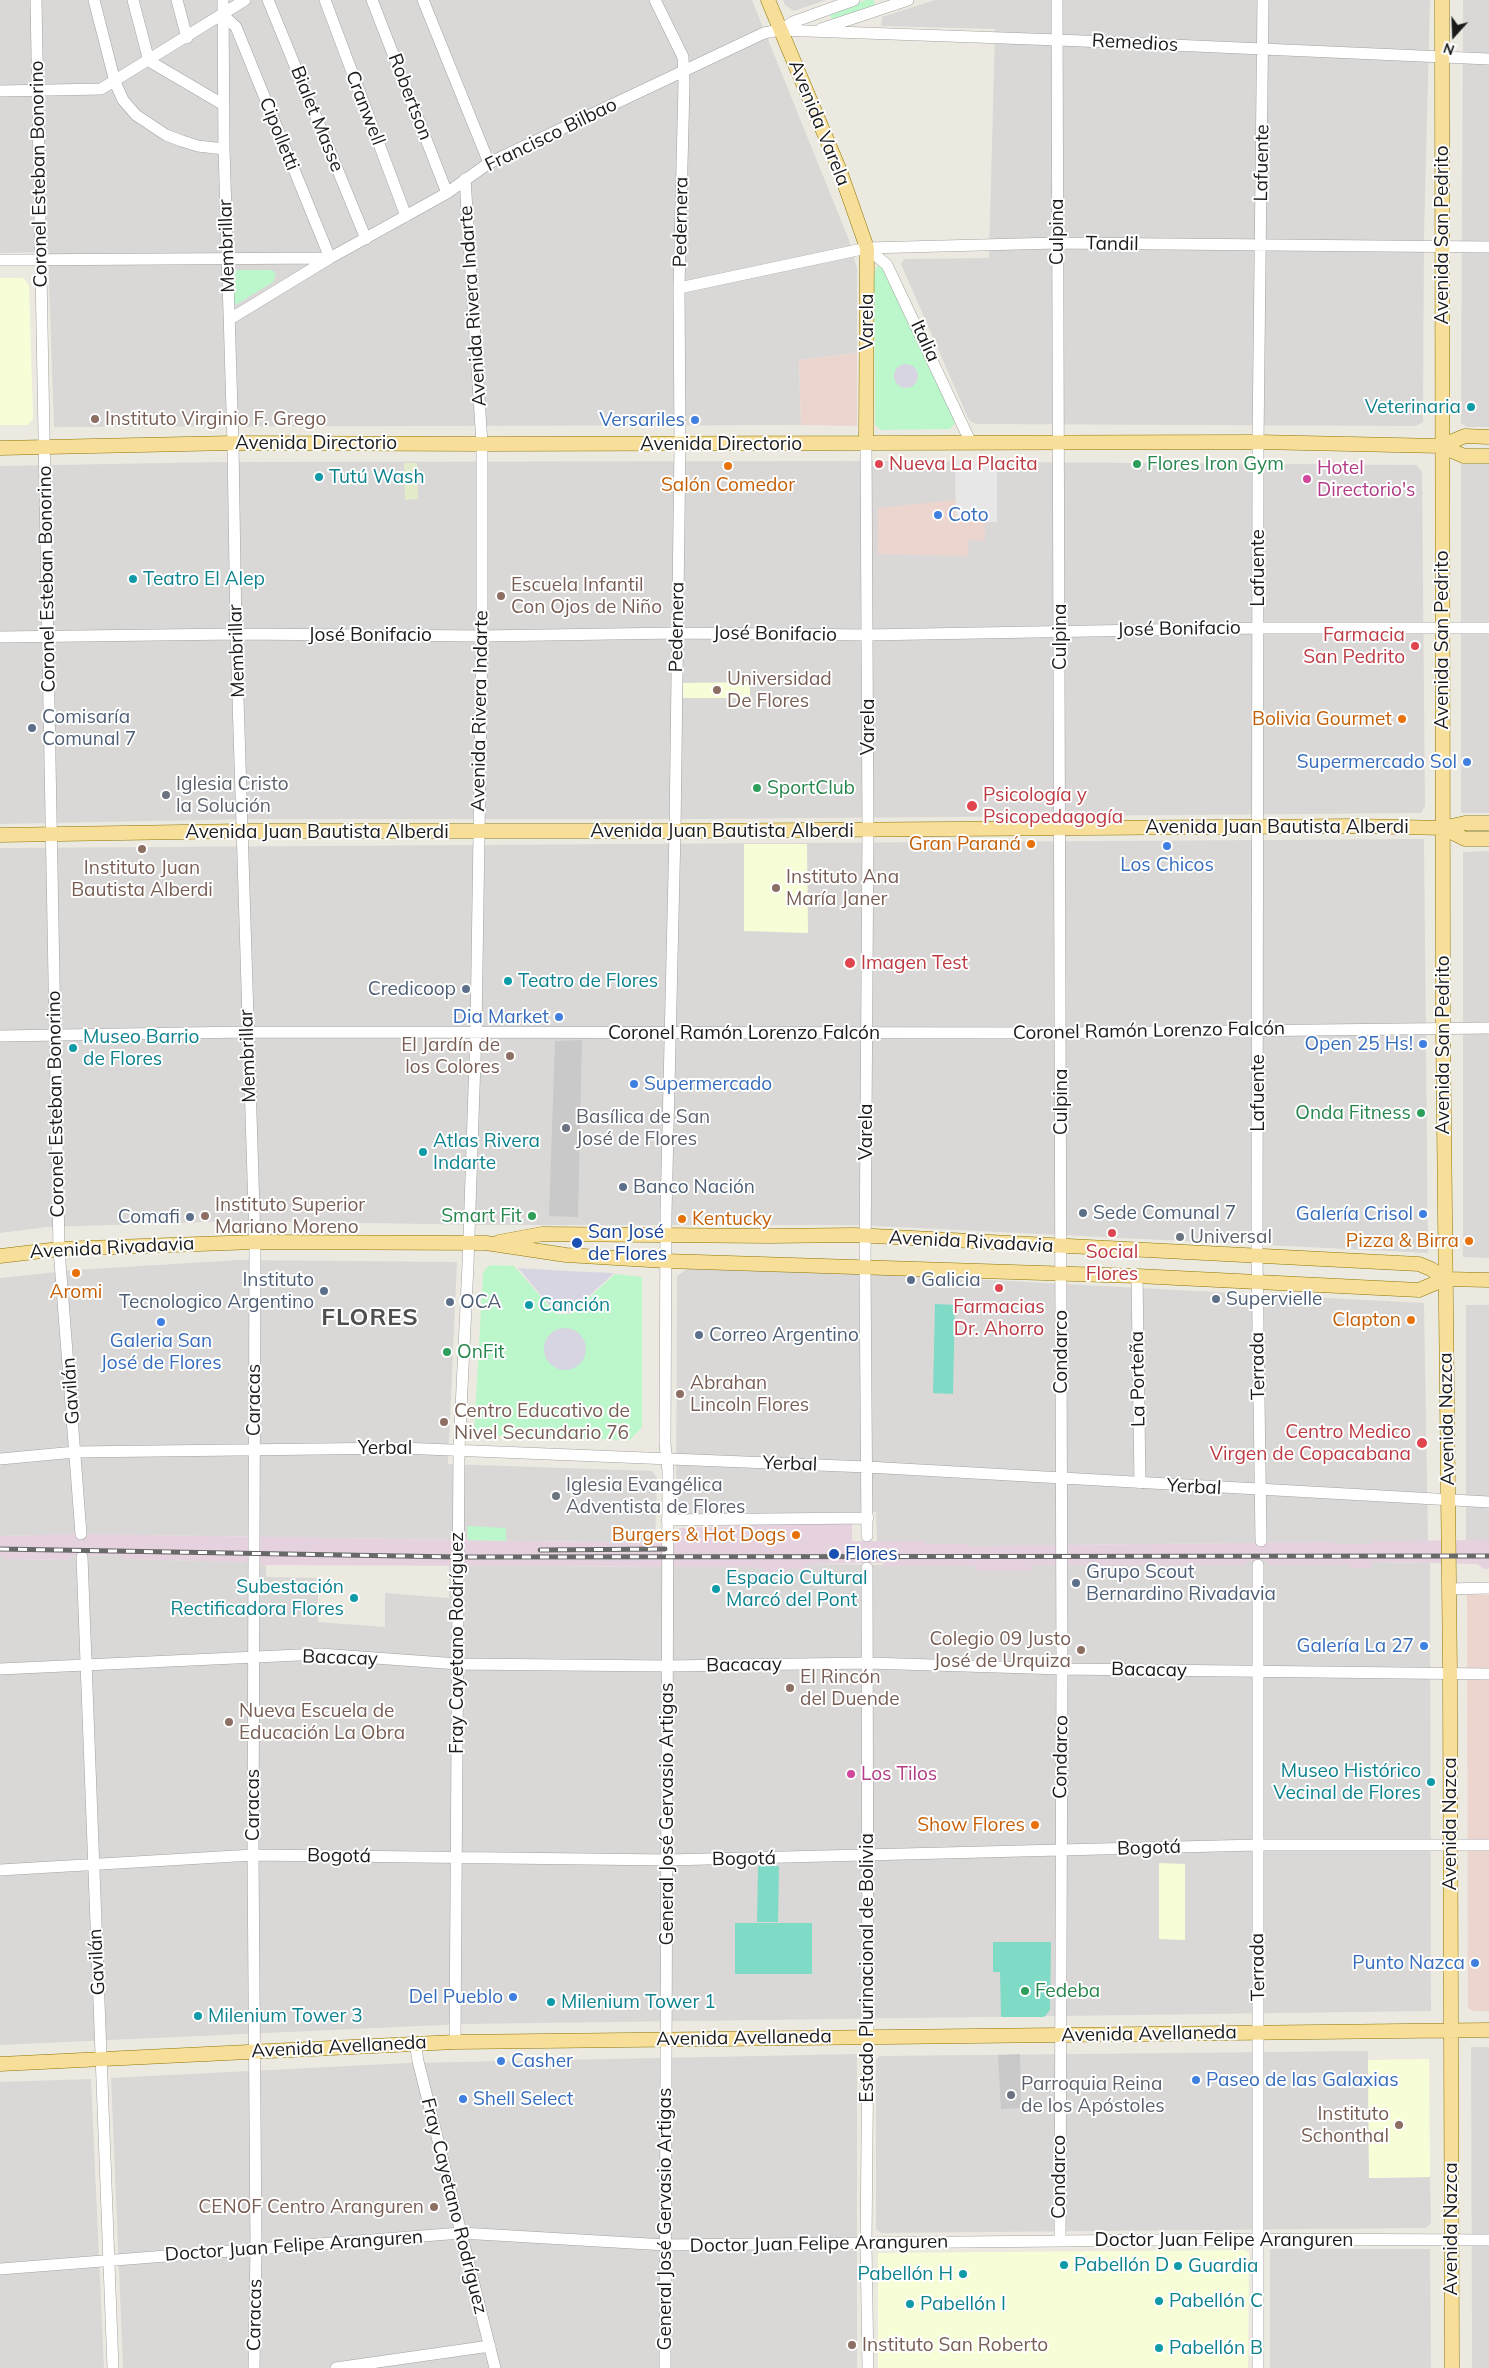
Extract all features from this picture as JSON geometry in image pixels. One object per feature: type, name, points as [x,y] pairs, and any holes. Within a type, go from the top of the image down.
[{"type":"main road","name":"Avenida Varela","points":[[768,0],[840,171],[867,248]]},
{"type":"main road","name":"Avenida San Pedrito","points":[[1442,0],[1441,446],[1445,1279]]},
{"type":"main road","name":"Varela","points":[[866,443],[867,248]]},
{"type":"main road","name":"Avenida Directorio","points":[[1441,446],[1465,436],[1489,437]]},
{"type":"main road","name":"Avenida Directorio","points":[[0,448],[233,443],[1258,442],[1441,446],[1464,456],[1489,456]]},
{"type":"main road","name":"Avenida Juan Bautista Alberdi","points":[[0,835],[243,831],[675,831],[1358,826],[1443,828],[1465,823],[1489,823]]},
{"type":"main road","name":"Avenida Juan Bautista Alberdi","points":[[1443,828],[1465,840],[1489,840]]},
{"type":"main road","name":"Avenida Rivadavia","points":[[493,1244],[542,1234],[866,1236],[1419,1264],[1431,1269],[1445,1279]]},
{"type":"main road","name":"Avenida Rivadavia","points":[[0,1256],[59,1249],[255,1242],[469,1243],[493,1244],[536,1252],[666,1261],[1137,1276],[1419,1290],[1445,1279],[1489,1280]]},
{"type":"main road","name":"Avenida Nazca","points":[[1445,1279],[1450,1673],[1452,2368]]},
{"type":"main road","name":"Avenida Avellaneda","points":[[0,2064],[455,2042],[1489,2030]]},
{"type":"street","name":"Coronel Esteban Bonorino","points":[[36,0],[53,834],[54,1034],[59,1249]]},
{"type":"street","points":[[94,0],[115,82],[123,100],[136,115],[158,130],[198,146],[224,150]]},
{"type":"street","points":[[133,0],[149,61],[224,105]]},
{"type":"street","points":[[177,0],[187,38]]},
{"type":"street","name":"Membrillar","points":[[223,0],[224,150],[230,319],[236,634],[255,1242]]},
{"type":"street","points":[[0,91],[101,89],[187,38],[245,0]]},
{"type":"street","name":"Bialet Masse","points":[[268,0],[366,239]]},
{"type":"street","name":"Cranwell","points":[[325,0],[406,216]]},
{"type":"street","name":"Robertson","points":[[372,0],[447,193]]},
{"type":"street","points":[[423,0],[489,163]]},
{"type":"street","name":"Pedernera","points":[[655,0],[683,56],[684,70],[675,831],[666,1261]]},
{"type":"street","points":[[780,30],[793,22],[854,0]]},
{"type":"street","points":[[812,32],[908,0]]},
{"type":"street","name":"Culpina","points":[[1057,0],[1059,40],[1057,243],[1060,443],[1062,1274]]},
{"type":"street","name":"Lafuente","points":[[1257,1282],[1258,442],[1264,49],[1263,0]]},
{"type":"street","name":"Cipolletti","points":[[222,14],[236,27],[330,258]]},
{"type":"street","name":"Francisco Bilbao","points":[[230,319],[330,258],[447,193],[489,163],[764,33],[780,30]]},
{"type":"street","name":"Remedios","points":[[780,30],[1489,59]]},
{"type":"street","name":"Avenida Rivera Indarte","points":[[465,179],[482,444],[482,636],[477,831],[476,1032],[469,1243]]},
{"type":"street","name":"Tandil","points":[[680,288],[867,248],[1057,243],[1489,247]]},
{"type":"street","name":"Italia","points":[[867,248],[887,265],[970,443]]},
{"type":"street","name":"Francisco Bilbao","points":[[0,260],[330,258]]},
{"type":"street","name":"Varela","points":[[865,1266],[868,830],[866,443]]},
{"type":"street","name":"José Bonifacio","points":[[0,637],[236,634],[482,636],[676,633],[867,635],[1259,628],[1442,630],[1489,628]]},
{"type":"street","name":"Coronel Ramón Lorenzo Falcón","points":[[0,1036],[247,1032],[1061,1033],[1489,1028]]},
{"type":"street","name":"Caracas","points":[[254,2368],[256,2248],[253,1855],[255,1242]]},
{"type":"street","name":"Fray Cayetano Rodríguez","points":[[455,2042],[458,1450],[469,1243]]},
{"type":"street","name":"Gavilán","points":[[59,1249],[81,1534]]},
{"type":"street","name":"General José Gervasio Artigas","points":[[665,2368],[668,1860],[666,1261]]},
{"type":"street","points":[[865,1266],[867,1536]]},
{"type":"street","name":"Condarco","points":[[1060,2241],[1059,2035],[1062,1670],[1060,1480],[1062,1274]]},
{"type":"street","name":"La Porteña","points":[[1137,1276],[1140,1483]]},
{"type":"street","name":"Terrada","points":[[1257,1282],[1261,1541]]},
{"type":"street","name":"Yerbal","points":[[0,1459],[75,1452],[253,1449],[458,1450],[867,1467],[1060,1480],[1489,1502]]},
{"type":"street","points":[[667,1520],[868,1518]]},
{"type":"street","name":"Gavilán","points":[[82,1557],[113,2368]]},
{"type":"street","name":"Terrada","points":[[1258,1566],[1258,2368]]},
{"type":"street","name":"Estado Plurinacional de Bolivia","points":[[867,1568],[866,1857],[868,2036],[866,2244],[868,2368]]},
{"type":"street","points":[[1448,1589],[1489,1588]]},
{"type":"street","name":"Bacacay","points":[[0,1668],[254,1659],[320,1654],[458,1664],[667,1666],[868,1663],[1062,1670],[1489,1674]]},
{"type":"street","name":"Bogotá","points":[[0,1870],[253,1855],[668,1860],[866,1857],[1257,1845],[1489,1845]]},
{"type":"street","name":"Fray Cayetano Rodríguez","points":[[415,2043],[495,2368]]},
{"type":"street","name":"Doctor Juan Felipe Aranguren","points":[[0,2270],[461,2233],[666,2245],[1259,2239],[1489,2240]]},
{"type":"street","points":[[336,2368],[404,2363],[490,2346]]},
{"type":"shaded area","points":[[0,0],[752,0],[849,240],[857,269],[857,353],[799,360],[801,425],[54,427],[48,252],[0,253]]},
{"type":"shaded area","points":[[783,0],[826,0],[794,11],[785,5]]},
{"type":"shaded area","points":[[866,0],[874,0],[875,6],[833,20],[830,16],[834,11]]},
{"type":"shaded area","points":[[935,0],[1430,0],[1424,236],[1423,422],[1416,426],[976,424],[969,420],[901,264],[904,259],[989,258],[995,29],[881,26],[882,17]]},
{"type":"shaded area","points":[[1463,0],[1489,0],[1489,427],[1467,427],[1461,423]]},
{"type":"shaded area","points":[[880,265],[886,268],[956,422],[950,429],[881,430],[875,425],[874,277],[876,268]]},
{"type":"shaded area","points":[[236,270],[272,270],[276,274],[273,282],[237,304],[232,303],[232,272]]},
{"type":"shaded area","points":[[0,278],[23,278],[29,285],[33,418],[28,425],[0,425]]},
{"type":"shaded area","points":[[857,353],[857,426],[801,425],[799,360]]},
{"type":"shaded area","points":[[906,364],[915,367],[918,376],[915,385],[906,388],[897,385],[894,376],[897,367]]},
{"type":"shaded area","points":[[877,461],[1417,465],[1422,472],[1425,806],[1421,813],[698,819],[256,819],[0,824],[0,466],[219,462]]},
{"type":"shaded area","name":"Coto","points":[[955,462],[997,462],[997,522],[985,522],[985,541],[969,540],[968,556],[878,554],[878,508],[955,500]]},
{"type":"shaded area","points":[[955,462],[997,462],[997,522],[970,522],[966,519],[956,518]]},
{"type":"shaded area","points":[[404,463],[417,463],[418,499],[405,500]]},
{"type":"shaded area","points":[[1461,464],[1489,464],[1489,813],[1461,813]]},
{"type":"shaded area","name":"Universidad De Flores","points":[[750,682],[750,698],[683,698],[683,683]]},
{"type":"shaded area","points":[[1424,839],[1428,1253],[856,1225],[486,1225],[242,1221],[47,1227],[0,1233],[0,848]]},
{"type":"shaded area","name":"Instituto Ana María Janer","points":[[744,844],[807,844],[808,933],[744,931]]},
{"type":"shaded area","points":[[1489,851],[1489,1258],[1463,1257],[1463,852]]},
{"type":"shaded area","name":"Basílica de San José de Flores","points":[[582,1040],[578,1217],[549,1216],[555,1041]]},
{"type":"shaded area","points":[[239,1260],[457,1262],[448,1464],[652,1471],[657,1478],[655,1543],[81,1534],[0,1536],[0,1278],[75,1270]]},
{"type":"shaded area","points":[[492,1265],[514,1266],[556,1314],[571,1314],[615,1274],[642,1277],[642,1427],[630,1440],[474,1435],[483,1273],[487,1267]]},
{"type":"shaded area","points":[[518,1268],[614,1273],[571,1313],[556,1313]]},
{"type":"shaded area","points":[[687,1269],[876,1274],[1424,1303],[1428,1541],[1372,1541],[1371,1544],[1334,1544],[1334,1542],[968,1546],[967,1544],[926,1544],[925,1541],[877,1541],[876,1512],[676,1514],[677,1276]]},
{"type":"shaded area","points":[[935,1304],[955,1305],[953,1394],[933,1393]]},
{"type":"shaded area","points":[[1466,1305],[1489,1305],[1489,1540],[1466,1540]]},
{"type":"shaded area","points":[[569,1328],[577,1331],[583,1337],[586,1349],[583,1361],[577,1367],[561,1370],[553,1367],[547,1361],[544,1345],[547,1337],[553,1331]]},
{"type":"shaded area","points":[[739,1523],[852,1523],[852,1541],[926,1541],[926,1544],[968,1544],[968,1546],[1334,1542],[1335,1544],[1371,1544],[1371,1541],[1489,1540],[1489,1569],[1484,1569],[1477,1564],[1372,1562],[1372,1568],[1350,1568],[1350,1565],[1269,1565],[1268,1561],[1246,1561],[1246,1565],[1032,1565],[1031,1571],[975,1571],[975,1566],[883,1566],[883,1563],[806,1564],[805,1569],[789,1569],[788,1574],[764,1574],[764,1569],[753,1567],[266,1565],[246,1562],[122,1559],[123,1555],[70,1556],[70,1560],[4,1559],[4,1556],[0,1556],[0,1536],[81,1534],[655,1543],[678,1542],[679,1528],[737,1526]]},
{"type":"shaded area","points":[[467,1526],[506,1528],[506,1541],[468,1540]]},
{"type":"shaded area","points":[[123,1555],[123,1559],[246,1562],[266,1565],[266,1577],[318,1578],[318,1622],[385,1627],[385,1593],[449,1598],[449,1566],[754,1567],[764,1569],[764,1574],[788,1574],[788,1569],[805,1564],[975,1566],[975,1570],[1031,1570],[1031,1565],[1071,1564],[1245,1565],[1246,1561],[1269,1561],[1269,1565],[1350,1565],[1350,1568],[1372,1568],[1372,1562],[1430,1563],[1431,2011],[465,2024],[0,2045],[0,1556],[4,1556],[4,1559],[70,1560],[70,1556]]},
{"type":"shaded area","points":[[1467,1595],[1489,1595],[1489,2011],[1473,2011],[1468,2008]]},
{"type":"shaded area","points":[[1159,1863],[1185,1864],[1185,1940],[1159,1939]]},
{"type":"shaded area","points":[[758,1866],[779,1866],[778,1922],[757,1922]]},
{"type":"shaded area","points":[[735,1923],[812,1923],[812,1974],[735,1974]]},
{"type":"shaded area","name":"Fedeba","points":[[993,1942],[1051,1942],[1050,2010],[1044,2017],[1001,2017],[1000,1972],[993,1972]]},
{"type":"shaded area","points":[[1471,2047],[1489,2047],[1489,2368],[1472,2368]]},
{"type":"shaded area","points":[[1368,2051],[1369,2178],[1430,2177],[1431,2223],[1426,2228],[881,2233],[876,2229],[876,2060],[879,2056]]},
{"type":"shaded area","points":[[857,2054],[857,2368],[123,2368],[111,2078],[408,2063]]},
{"type":"shaded area","name":"Parroquia Reina de los Apóstoles","points":[[1020,2054],[1021,2108],[1001,2109],[998,2055]]},
{"type":"shaded area","name":"Instituto Schonthal","points":[[1429,2059],[1430,2177],[1369,2178],[1368,2060]]},
{"type":"shaded area","points":[[91,2079],[104,2368],[0,2368],[0,2082]]},
{"type":"shaded area","points":[[1270,2249],[1430,2249],[1431,2368],[1270,2368]]},
{"type":"shaded area","points":[[1245,2250],[1249,2253],[1248,2368],[878,2368],[878,2253]]},
{"type":"railway","points":[[0,1549],[457,1557],[1489,1556]]},
{"type":"railway","points":[[540,1550],[665,1549]]},
{"type":"place","name":"Veterinaria","points":[[1471,407]]},
{"type":"place","name":"Instituto Virginio F. Grego","points":[[95,419]]},
{"type":"place","name":"Versariles","points":[[695,420]]},
{"type":"place","name":"Nueva La Placita","points":[[879,464]]},
{"type":"place","name":"Flores Iron Gym","points":[[1137,464]]},
{"type":"place","name":"Salón Comedor","points":[[728,466]]},
{"type":"place","name":"Tutú Wash","points":[[319,477]]},
{"type":"place","name":"Hotel Directorio's","points":[[1307,479]]},
{"type":"place","name":"Coto","points":[[938,515]]},
{"type":"place","name":"Teatro El Alep","points":[[133,579]]},
{"type":"place","name":"Escuela Infantil Con Ojos de Niño","points":[[501,596]]},
{"type":"place","name":"Farmacia San Pedrito","points":[[1415,646]]},
{"type":"place","name":"Universidad De Flores","points":[[717,690]]},
{"type":"place","name":"Bolivia Gourmet","points":[[1402,719]]},
{"type":"place","name":"Comisaría Comunal 7","points":[[32,728]]},
{"type":"place","name":"Supermercado Sol","points":[[1467,762]]},
{"type":"place","name":"SportClub","points":[[757,788]]},
{"type":"place","name":"Iglesia Cristo la Solución","points":[[166,795]]},
{"type":"place","name":"Psicología y Psicopedagogía","points":[[972,806]]},
{"type":"place","name":"Gran Paraná","points":[[1031,844]]},
{"type":"place","name":"Los Chicos","points":[[1167,846]]},
{"type":"place","name":"Instituto Juan Bautista Alberdi","points":[[142,849]]},
{"type":"place","name":"Instituto Ana María Janer","points":[[776,888]]},
{"type":"place","name":"Imagen Test","points":[[850,963]]},
{"type":"place","name":"Teatro de Flores","points":[[508,981]]},
{"type":"place","name":"Credicoop","points":[[466,989]]},
{"type":"place","name":"Dia Market","points":[[559,1017]]},
{"type":"place","name":"Open 25 Hs!","points":[[1423,1044]]},
{"type":"place","name":"Museo Barrio de Flores","points":[[73,1048]]},
{"type":"place","name":"El Jardín de los Colores","points":[[510,1056]]},
{"type":"place","name":"Supermercado","points":[[634,1084]]},
{"type":"place","name":"Onda Fitness","points":[[1421,1113]]},
{"type":"place","name":"Basílica de San José de Flores","points":[[566,1128]]},
{"type":"place","name":"Atlas Rivera Indarte","points":[[423,1152]]},
{"type":"place","name":"Banco Nación","points":[[623,1187]]},
{"type":"place","name":"Sede Comunal 7","points":[[1083,1213]]},
{"type":"place","name":"Galería Crisol","points":[[1423,1214]]},
{"type":"place","name":"Instituto Superior Mariano Moreno","points":[[205,1216]]},
{"type":"place","name":"Smart Fit","points":[[532,1216]]},
{"type":"place","name":"Comafi","points":[[190,1217]]},
{"type":"place","name":"Kentucky","points":[[682,1219]]},
{"type":"place","name":"Social Flores","points":[[1112,1233]]},
{"type":"place","name":"Universal","points":[[1180,1237]]},
{"type":"place","name":"Pizza & Birra","points":[[1469,1241]]},
{"type":"place","name":"San José de Flores","points":[[577,1243]]},
{"type":"place","name":"Aromi","points":[[76,1273]]},
{"type":"place","name":"Galicia","points":[[911,1280]]},
{"type":"place","name":"Farmacias Dr. Ahorro","points":[[999,1288]]},
{"type":"place","name":"Instituto Tecnologico Argentino","points":[[324,1291]]},
{"type":"place","name":"Supervielle","points":[[1216,1299]]},
{"type":"place","name":"OCA","points":[[450,1302]]},
{"type":"place","name":"Canción","points":[[529,1305]]},
{"type":"place","name":"Clapton","points":[[1411,1320]]},
{"type":"place","name":"Galeria San José de Flores","points":[[161,1322]]},
{"type":"place","name":"Correo Argentino","points":[[699,1335]]},
{"type":"place","name":"OnFit","points":[[447,1352]]},
{"type":"place","name":"Abrahan Lincoln Flores","points":[[680,1394]]},
{"type":"place","name":"Centro Educativo de Nivel Secundario 76","points":[[444,1422]]},
{"type":"place","name":"Centro Medico Virgen de Copacabana","points":[[1422,1443]]},
{"type":"place","name":"Iglesia Evangélica Adventista de Flores","points":[[556,1496]]},
{"type":"place","name":"Burgers & Hot Dogs","points":[[796,1535]]},
{"type":"place","name":"Flores","points":[[834,1554]]},
{"type":"place","name":"Grupo Scout Bernardino Rivadavia","points":[[1076,1583]]},
{"type":"place","name":"Espacio Cultural Marcó del Pont","points":[[716,1589]]},
{"type":"place","name":"Subestación Rectificadora Flores","points":[[354,1598]]},
{"type":"place","name":"Galería La 27","points":[[1424,1646]]},
{"type":"place","name":"Colegio 09 Justo José de Urquiza","points":[[1081,1650]]},
{"type":"place","name":"El Rincón del Duende","points":[[790,1688]]},
{"type":"place","name":"Nueva Escuela de Educación La Obra","points":[[229,1722]]},
{"type":"place","name":"Los Tilos","points":[[851,1774]]},
{"type":"place","name":"Museo Histórico Vecinal de Flores","points":[[1431,1782]]},
{"type":"place","name":"Show Flores","points":[[1035,1825]]},
{"type":"place","name":"Punto Nazca","points":[[1475,1963]]},
{"type":"place","name":"Fedeba","points":[[1025,1991]]},
{"type":"place","name":"Del Pueblo","points":[[513,1997]]},
{"type":"place","name":"Milenium Tower 1","points":[[551,2002]]},
{"type":"place","name":"Milenium Tower 3","points":[[198,2016]]},
{"type":"place","name":"Casher","points":[[501,2061]]},
{"type":"place","name":"Paseo de las Galaxias","points":[[1196,2080]]},
{"type":"place","name":"Parroquia Reina de los Apóstoles","points":[[1011,2095]]},
{"type":"place","name":"Shell Select","points":[[463,2099]]},
{"type":"place","name":"Instituto Schonthal","points":[[1399,2125]]},
{"type":"place","name":"CENOF Centro Aranguren","points":[[434,2207]]},
{"type":"place","name":"Pabellón D","points":[[1064,2265]]},
{"type":"place","name":"Guardia","points":[[1178,2266]]},
{"type":"place","name":"Pabellón H","points":[[963,2274]]},
{"type":"place","name":"Pabellón C","points":[[1159,2301]]},
{"type":"place","name":"Pabellón I","points":[[910,2304]]},
{"type":"place","name":"Instituto San Roberto","points":[[852,2345]]},
{"type":"place","name":"Pabellón B","points":[[1159,2348]]},
{"type":"district","name":"FLORES","points":[[370,1318]]}]
